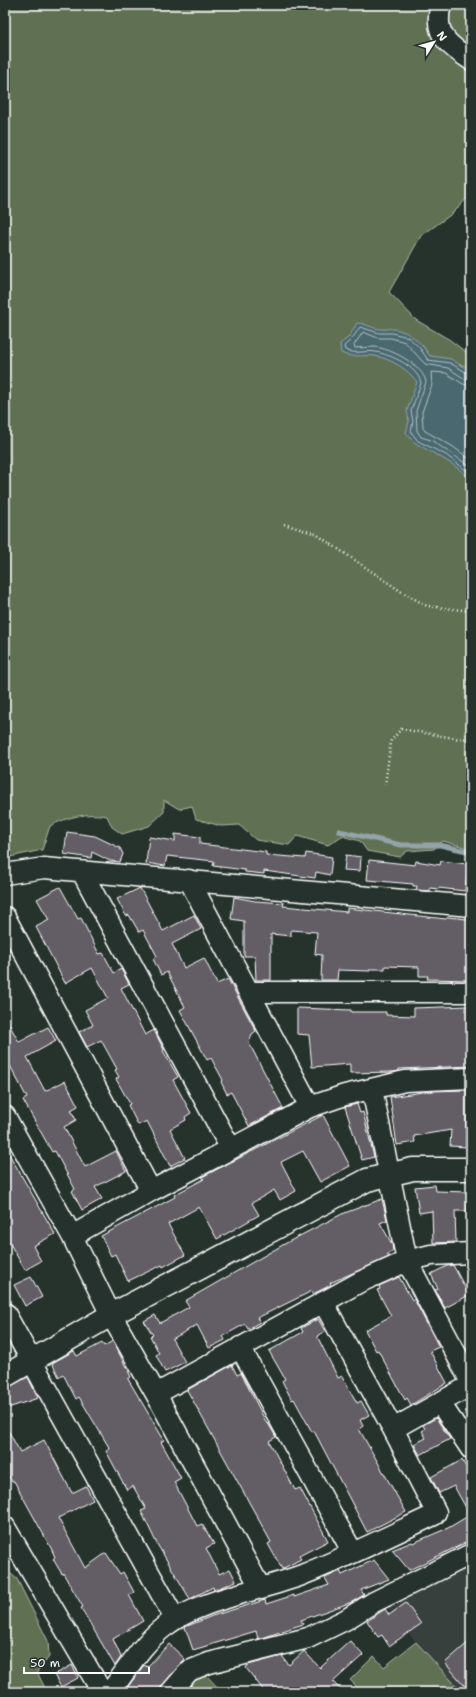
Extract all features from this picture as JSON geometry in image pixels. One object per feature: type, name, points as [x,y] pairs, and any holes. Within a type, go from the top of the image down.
[{"type":"street","points":[[442,5],[439,20],[440,33],[450,44],[471,60]]},
{"type":"street","points":[[5,874],[44,868],[471,906]]},
{"type":"street","points":[[82,872],[231,1149]]},
{"type":"street","points":[[189,880],[310,1107]]},
{"type":"street","points":[[5,917],[151,1192]]},
{"type":"street","points":[[249,992],[471,992]]},
{"type":"street","points":[[72,1236],[310,1107],[345,1095],[405,1082],[471,1078]]},
{"type":"street","points":[[372,1089],[407,1261],[471,1382]]},
{"type":"street","points":[[5,1116],[72,1236],[111,1315],[156,1394],[261,1589]]},
{"type":"street","points":[[5,1376],[111,1315],[367,1180],[413,1169],[471,1169]]},
{"type":"street","points":[[156,1394],[360,1282],[407,1261],[431,1255],[471,1253]]},
{"type":"street","points":[[110,1692],[146,1643],[163,1627],[175,1619],[194,1609],[302,1575],[434,1515],[436,1512],[393,1429],[323,1302]]},
{"type":"street","points":[[5,1313],[175,1619]]},
{"type":"street","points":[[240,1347],[353,1553]]},
{"type":"street","points":[[393,1429],[471,1385]]},
{"type":"street","points":[[440,1403],[471,1449]]},
{"type":"street","points":[[5,1527],[102,1692]]},
{"type":"street","points":[[171,1692],[189,1671],[209,1663],[308,1638],[345,1620],[374,1602],[471,1554]]},
{"type":"path","points":[[284,524],[316,534],[402,592],[427,606],[471,611]]},
{"type":"path","points":[[385,785],[391,741],[401,729],[460,739],[471,738]]},
{"type":"shaded area","points":[[471,1561],[471,1692],[462,1692],[416,1642],[385,1604]]},
{"type":"green space","points":[[5,5],[471,5],[471,194],[453,213],[421,236],[389,292],[416,320],[450,340],[471,356],[471,372],[465,366],[430,356],[422,345],[404,357],[466,463],[471,479],[471,849],[443,841],[434,849],[407,851],[400,857],[367,851],[360,841],[342,836],[328,845],[297,836],[289,845],[256,840],[239,825],[221,826],[196,819],[192,806],[179,809],[164,800],[164,812],[149,826],[122,834],[112,827],[107,816],[77,816],[50,826],[42,850],[5,858]]},
{"type":"green space","points":[[5,1569],[17,1579],[48,1641],[49,1657],[37,1672],[44,1686],[42,1692],[5,1692]]},
{"type":"green space","points":[[416,1642],[462,1692],[362,1692],[350,1680],[374,1656],[384,1667]]},
{"type":"green space","points":[[205,1674],[222,1692],[179,1692],[185,1685]]},
{"type":"water","points":[[357,323],[378,329],[400,330],[415,338],[430,356],[451,359],[471,372],[471,481],[460,470],[446,460],[416,443],[406,433],[409,421],[407,411],[417,382],[409,373],[399,365],[381,357],[350,356],[341,353],[340,344],[349,337]]},
{"type":"building","points":[[67,832],[95,836],[120,848],[123,854],[120,862],[110,861],[92,852],[91,858],[64,854]]},
{"type":"building","points":[[175,834],[200,837],[200,844],[266,852],[266,855],[305,858],[306,853],[332,857],[330,875],[316,872],[315,878],[264,871],[264,874],[245,872],[245,870],[213,866],[214,861],[167,856],[165,866],[146,863],[149,837],[175,841]]},
{"type":"building","points":[[346,855],[361,857],[360,871],[344,870]]},
{"type":"building","points":[[369,860],[415,865],[416,861],[440,865],[441,861],[468,864],[465,891],[438,888],[439,889],[430,888],[430,891],[416,890],[417,886],[413,886],[413,884],[367,880]]},
{"type":"building","points":[[60,887],[78,919],[81,918],[99,954],[103,953],[114,973],[121,969],[129,984],[121,988],[145,1035],[154,1030],[164,1050],[163,1051],[178,1077],[173,1080],[191,1113],[185,1117],[186,1120],[170,1129],[185,1158],[170,1166],[147,1121],[138,1125],[128,1105],[130,1104],[116,1079],[119,1077],[115,1070],[117,1069],[101,1040],[87,1047],[79,1032],[93,1025],[85,1010],[108,998],[92,968],[65,983],[36,927],[49,920],[37,899]]},
{"type":"building","points":[[140,888],[163,931],[194,915],[201,929],[172,944],[184,968],[204,958],[217,984],[228,979],[256,1031],[252,1034],[249,1043],[283,1108],[249,1126],[231,1092],[227,1094],[221,1082],[223,1080],[211,1058],[207,1060],[180,1010],[185,1007],[167,972],[161,975],[153,959],[157,956],[143,930],[139,932],[129,915],[126,916],[117,899]]},
{"type":"building","points":[[234,897],[255,901],[284,903],[283,906],[347,912],[347,908],[446,919],[448,917],[467,919],[471,923],[471,980],[427,979],[428,976],[419,976],[419,967],[385,966],[385,969],[370,969],[370,971],[338,970],[337,980],[321,980],[322,955],[315,954],[317,932],[291,930],[291,936],[271,934],[271,980],[256,980],[255,956],[244,956],[244,921],[231,919]]},
{"type":"building","points":[[469,1006],[471,1066],[399,1069],[399,1071],[393,1072],[350,1073],[350,1064],[312,1067],[309,1035],[297,1034],[297,1008],[351,1010],[351,1012],[386,1012],[386,1015],[414,1016],[414,1008]]},
{"type":"building","points":[[5,1017],[19,1042],[48,1027],[56,1041],[27,1057],[45,1091],[65,1081],[78,1106],[71,1110],[76,1120],[64,1127],[85,1167],[116,1151],[126,1171],[95,1187],[102,1199],[82,1210],[72,1191],[75,1189],[55,1151],[52,1152],[23,1100],[27,1098],[5,1056]]},
{"type":"building","points":[[466,1090],[466,1147],[450,1146],[451,1130],[414,1136],[415,1142],[397,1145],[390,1097],[429,1091]]},
{"type":"building","points":[[357,1104],[360,1113],[363,1112],[374,1157],[362,1160],[345,1107]]},
{"type":"building","points":[[323,1115],[350,1166],[320,1182],[303,1151],[281,1162],[296,1191],[280,1200],[274,1190],[252,1203],[259,1215],[217,1239],[199,1207],[168,1224],[185,1255],[163,1267],[162,1265],[128,1281],[115,1254],[111,1256],[101,1236],[175,1197],[174,1195],[204,1179],[202,1177]]},
{"type":"building","points":[[5,1147],[55,1234],[33,1246],[41,1261],[25,1270],[5,1235]]},
{"type":"building","points":[[435,1185],[436,1191],[468,1192],[467,1211],[455,1211],[456,1242],[433,1243],[432,1211],[419,1213],[415,1187]]},
{"type":"building","points":[[382,1199],[387,1220],[380,1223],[392,1244],[393,1251],[387,1254],[389,1257],[330,1283],[331,1285],[313,1294],[312,1291],[257,1318],[260,1322],[248,1329],[245,1324],[223,1336],[225,1340],[209,1348],[197,1325],[172,1339],[185,1362],[165,1372],[156,1355],[159,1353],[150,1336],[153,1335],[144,1321],[155,1315],[160,1323],[189,1307],[185,1301],[288,1242],[342,1214]]},
{"type":"building","points":[[453,1265],[469,1295],[445,1308],[435,1290],[438,1289],[431,1274],[447,1266]]},
{"type":"building","points":[[31,1277],[42,1297],[25,1306],[14,1285]]},
{"type":"building","points":[[399,1277],[412,1300],[414,1299],[439,1347],[430,1351],[447,1383],[411,1405],[407,1398],[405,1400],[378,1350],[376,1351],[365,1330],[391,1316],[377,1290],[380,1289],[379,1286]]},
{"type":"building","points":[[318,1319],[325,1331],[317,1336],[338,1378],[342,1376],[357,1403],[361,1401],[369,1415],[360,1420],[363,1426],[359,1429],[406,1512],[367,1532],[314,1431],[312,1432],[294,1399],[292,1400],[282,1381],[285,1379],[269,1351],[303,1332],[301,1328]]},
{"type":"building","points":[[113,1341],[131,1377],[128,1379],[164,1440],[161,1442],[181,1478],[174,1482],[197,1526],[202,1524],[214,1544],[206,1548],[219,1574],[230,1569],[236,1581],[214,1590],[213,1587],[190,1599],[157,1544],[141,1511],[146,1509],[133,1486],[127,1490],[106,1451],[110,1449],[79,1397],[76,1399],[63,1374],[59,1377],[52,1363],[74,1351],[77,1356],[102,1343],[104,1346]]},
{"type":"building","points":[[232,1365],[237,1375],[241,1373],[267,1424],[268,1423],[276,1437],[269,1441],[295,1490],[300,1488],[328,1541],[299,1556],[301,1559],[282,1569],[268,1544],[271,1542],[187,1390]]},
{"type":"building","points":[[28,1377],[38,1398],[5,1409],[5,1388]]},
{"type":"building","points":[[436,1418],[450,1439],[420,1455],[414,1444],[426,1438],[422,1431],[425,1429],[423,1425]]},
{"type":"building","points":[[5,1425],[20,1452],[44,1440],[72,1493],[86,1486],[93,1500],[58,1518],[85,1568],[106,1553],[120,1574],[123,1572],[134,1592],[129,1595],[143,1621],[113,1639],[121,1657],[115,1666],[81,1608],[83,1607],[53,1559],[55,1557],[51,1548],[14,1481],[12,1482],[5,1469]]},
{"type":"building","points":[[462,1460],[471,1476],[471,1540],[409,1570],[392,1550],[448,1528],[470,1515],[454,1486],[439,1493],[431,1477]]},
{"type":"building","points":[[374,1560],[389,1579],[361,1590],[364,1595],[352,1602],[301,1620],[303,1624],[265,1637],[258,1639],[256,1631],[193,1650],[185,1627],[212,1616],[265,1600],[266,1604],[294,1595],[294,1597],[329,1585],[325,1578],[340,1571],[342,1575]]},
{"type":"building","points":[[406,1603],[421,1624],[389,1646],[382,1635],[378,1637],[367,1621],[385,1609],[389,1615]]},
{"type":"building","points":[[471,1640],[471,1692],[470,1692],[445,1663]]},
{"type":"building","points":[[350,1641],[363,1655],[333,1682],[343,1692],[265,1692],[246,1668],[248,1665],[282,1656],[289,1665],[304,1651],[320,1668]]},
{"type":"building","points":[[169,1644],[185,1659],[157,1692],[124,1692],[144,1665],[147,1667]]},
{"type":"building","points":[[72,1665],[78,1678],[61,1687],[54,1675]]},
{"type":"waterway","points":[[339,831],[401,845],[440,845],[471,852]]}]
